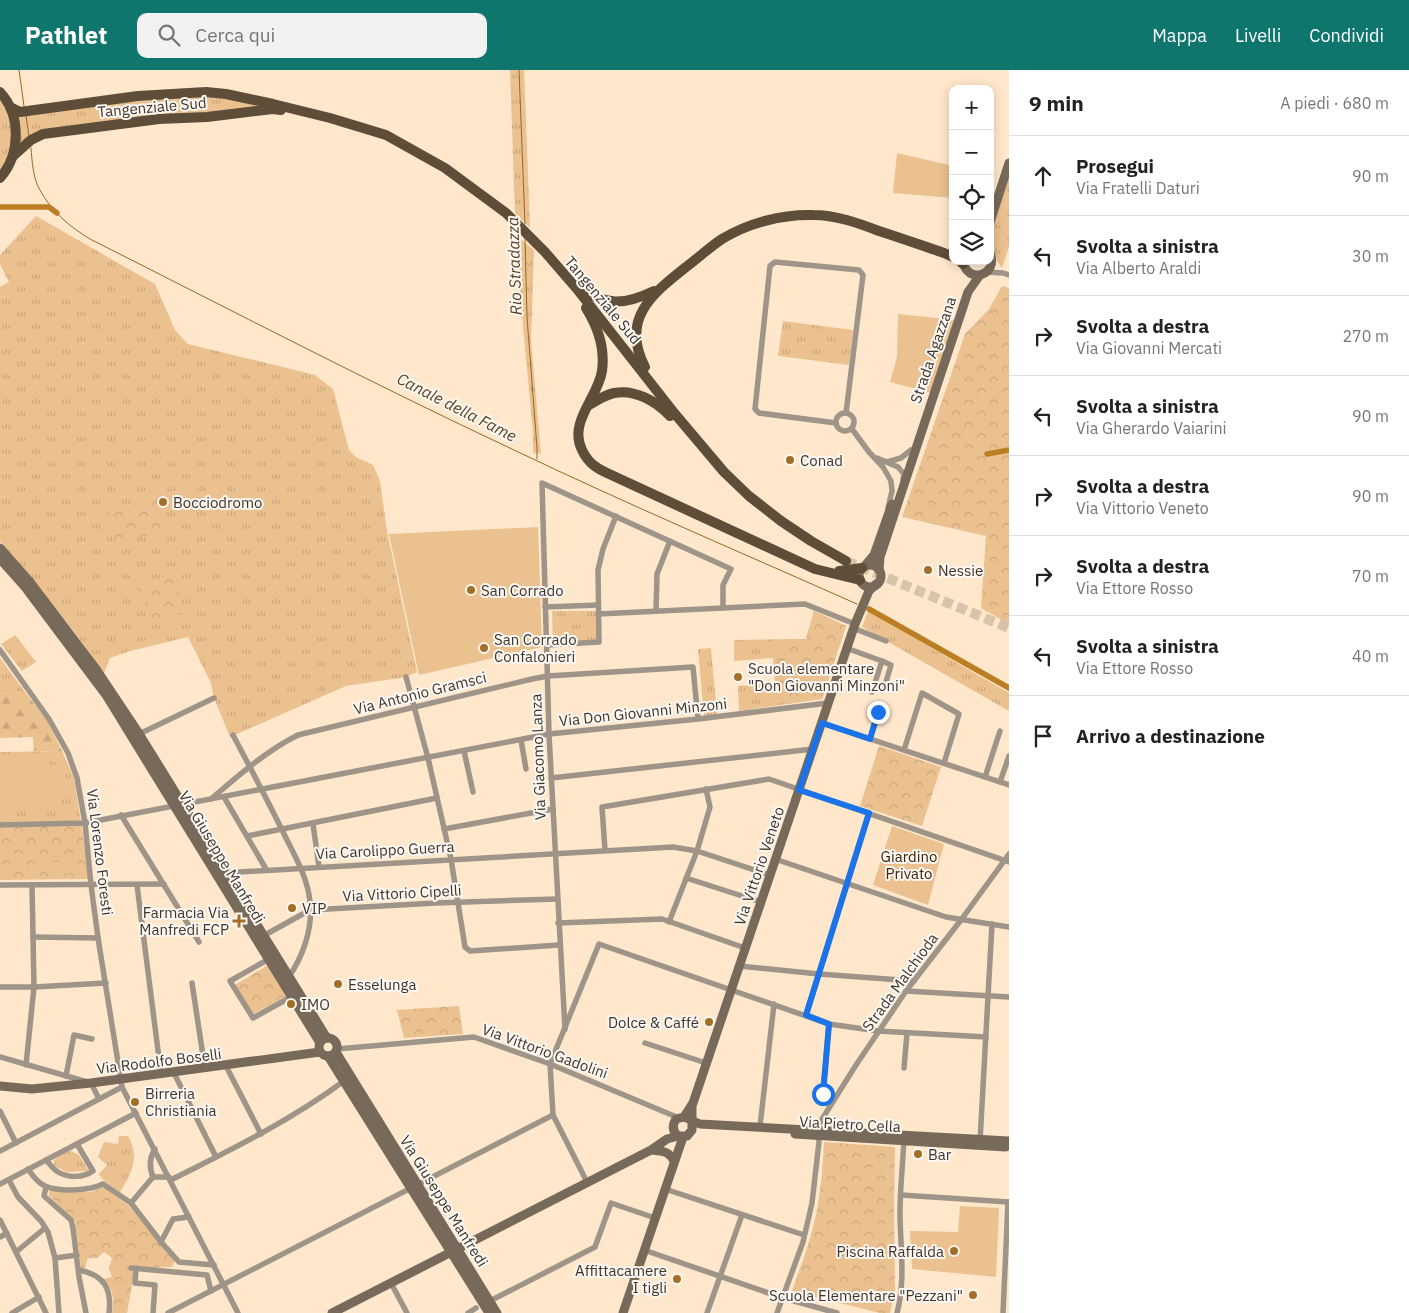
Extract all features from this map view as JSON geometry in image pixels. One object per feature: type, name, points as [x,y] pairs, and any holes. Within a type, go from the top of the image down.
[{"type":"main road","points":[[0,92],[10,107],[15,123],[16,139],[13,156],[0,178]]},
{"type":"main road","name":"Tangenziale Sud","points":[[10,107],[20,112],[138,96],[206,92],[243,97],[330,118],[386,135],[445,168],[506,213],[569,280],[711,458],[749,496],[781,521],[810,541],[846,561]]},
{"type":"main road","name":"Tangenziale Sud","points":[[13,156],[22,147],[43,134],[159,118],[207,117],[273,109],[300,112]]},
{"type":"main road","points":[[991,220],[1009,163]]},
{"type":"main road","points":[[553,262],[587,292],[605,300],[625,302],[660,288],[721,240],[741,228],[797,215],[814,214],[843,218],[949,254]]},
{"type":"main road","points":[[963,265],[968,292]]},
{"type":"main road","points":[[964,265],[971,274],[983,274]]},
{"type":"main road","points":[[968,292],[989,269],[990,265]]},
{"type":"main road","points":[[569,280],[588,312],[602,347],[602,372],[597,389],[582,415],[578,434],[579,445],[590,464],[815,569],[861,581],[869,586],[876,584]]},
{"type":"main road","points":[[660,288],[642,311],[637,323],[635,337],[638,354],[644,366],[672,410]]},
{"type":"main road","name":"Strada Agazzana","points":[[925,418],[968,292]]},
{"type":"main road","points":[[588,405],[614,393],[640,396],[654,402],[711,458]]},
{"type":"main road","points":[[864,598],[881,576],[879,570],[880,557],[890,518],[903,472],[925,418]]},
{"type":"main road","points":[[864,598],[860,574],[863,567],[874,555],[890,518],[925,418]]},
{"type":"main road","name":"Via Giuseppe Manfredi","points":[[0,548],[30,582],[136,736],[455,1251],[489,1313]]},
{"type":"main road","name":"Via Giuseppe Manfredi","points":[[0,559],[25,587],[102,684]]},
{"type":"main road","points":[[830,572],[874,566],[879,570]]},
{"type":"main road","name":"Via Vittorio Veneto","points":[[684,1136],[693,1128],[685,1118],[693,1104],[864,598]]},
{"type":"main road","name":"Via Giuseppe Manfredi","points":[[260,938],[269,959],[286,980],[291,997],[328,1048],[344,1082],[415,1187]]},
{"type":"main road","name":"Via Rodolfo Boselli","points":[[0,1086],[32,1089],[91,1083],[121,1083],[162,1074],[226,1066],[328,1048]]},
{"type":"main road","points":[[332,1313],[651,1150],[667,1139],[674,1122],[685,1118]]},
{"type":"main road","name":"Via Pietro Cella","points":[[685,1118],[700,1124],[760,1126],[818,1133]]},
{"type":"main road","points":[[623,1313],[684,1136],[673,1127]]},
{"type":"main road","name":"Via Pietro Cella","points":[[667,1139],[684,1136],[699,1130],[717,1129],[980,1142],[1009,1141]]},
{"type":"main road","name":"Via Pietro Cella","points":[[980,1142],[1009,1147]]},
{"type":"main road","points":[[651,1150],[665,1152],[670,1155],[674,1162]]},
{"type":"main road","name":"Via Giuseppe Manfredi","points":[[483,1305],[497,1313]]},
{"type":"street","points":[[994,260],[1006,274]]},
{"type":"street","points":[[836,423],[759,413],[755,409],[770,266],[775,262],[859,270],[862,275],[846,413]]},
{"type":"street","points":[[983,274],[1006,274]]},
{"type":"street","points":[[846,413],[854,417],[855,423],[848,432],[842,431],[836,423],[840,415],[846,413]]},
{"type":"street","points":[[852,429],[883,467],[891,481],[892,491],[887,505],[890,518]]},
{"type":"street","points":[[885,462],[901,458],[911,450]]},
{"type":"street","points":[[869,452],[885,462],[898,467],[903,472]]},
{"type":"street","name":"Via Giacomo Lanza","points":[[564,1029],[549,734],[542,483],[616,516]]},
{"type":"street","points":[[546,645],[599,642],[598,570],[616,516],[731,569],[723,585],[723,608]]},
{"type":"street","points":[[656,611],[657,574],[670,541]]},
{"type":"street","points":[[598,614],[805,604],[886,641]]},
{"type":"street","points":[[545,607],[598,605]]},
{"type":"street","points":[[846,648],[892,665],[884,689]]},
{"type":"street","name":"Via Lorenzo Foresti","points":[[0,650],[49,719],[68,753],[77,778],[85,823],[98,938],[121,1083],[238,1313]]},
{"type":"street","points":[[872,692],[882,661]]},
{"type":"street","name":"Via Antonio Gramsci","points":[[211,799],[250,766],[280,744],[298,735],[548,676],[693,667],[698,719]]},
{"type":"street","points":[[406,677],[428,758],[451,859],[465,947],[470,950],[559,945]]},
{"type":"street","points":[[904,750],[922,693],[960,714],[944,763]]},
{"type":"street","points":[[136,736],[214,698]]},
{"type":"street","name":"Via Don Giovanni Minzoni","points":[[0,825],[85,823],[549,734],[698,719],[828,703]]},
{"type":"street","points":[[870,739],[878,712]]},
{"type":"street","points":[[822,723],[1009,785]]},
{"type":"street","points":[[985,777],[1000,731]]},
{"type":"street","points":[[233,735],[262,789],[306,881],[310,902],[307,939],[299,960],[286,980]]},
{"type":"street","points":[[521,740],[526,769]]},
{"type":"street","points":[[551,778],[813,749]]},
{"type":"street","points":[[464,751],[473,792]]},
{"type":"street","points":[[1000,782],[1009,756]]},
{"type":"street","points":[[605,850],[602,807],[769,780],[1006,861]]},
{"type":"street","points":[[669,922],[697,851],[710,807],[706,789]]},
{"type":"street","points":[[224,796],[266,869]]},
{"type":"street","points":[[247,836],[437,798]]},
{"type":"street","points":[[444,828],[553,809]]},
{"type":"street","points":[[806,1015],[869,813]]},
{"type":"street","points":[[121,815],[199,942]]},
{"type":"street","points":[[313,824],[320,866]]},
{"type":"street","name":"Via Carolippo Guerra","points":[[221,874],[266,869],[673,847],[697,851],[770,875]]},
{"type":"street","name":"Strada Malchioda","points":[[818,1133],[819,1124],[878,1031],[906,991],[1006,861],[1009,854]]},
{"type":"street","points":[[775,859],[905,904],[961,920],[1009,927]]},
{"type":"street","points":[[686,878],[761,902]]},
{"type":"street","points":[[0,885],[164,884]]},
{"type":"street","points":[[26,1065],[34,987],[32,885]]},
{"type":"street","points":[[137,885],[162,1074]]},
{"type":"street","name":"Via Vittorio Cipelli","points":[[260,938],[310,910],[557,899]]},
{"type":"street","points":[[558,923],[662,919],[745,948]]},
{"type":"street","points":[[980,1142],[992,924]]},
{"type":"street","points":[[33,937],[98,938]]},
{"type":"street","points":[[587,1182],[553,1115],[550,1064],[599,944],[829,1024],[878,1031],[986,1037]]},
{"type":"street","points":[[269,959],[230,981],[253,1018],[291,997]]},
{"type":"street","points":[[739,966],[914,981]]},
{"type":"street","points":[[0,987],[106,983]]},
{"type":"street","points":[[192,983],[204,1069]]},
{"type":"street","points":[[906,991],[1009,997]]},
{"type":"street","points":[[760,1126],[774,1004]]},
{"type":"street","points":[[823,1094],[829,1024]]},
{"type":"street","points":[[904,1068],[907,1033]]},
{"type":"street","points":[[66,1076],[74,1035],[92,1039]]},
{"type":"street","name":"Via Vittorio Gadolini","points":[[328,1048],[474,1037],[550,1064],[685,1118]]},
{"type":"street","points":[[645,1043],[706,1063]]},
{"type":"street","points":[[0,1057],[91,1083],[99,1099]]},
{"type":"street","points":[[226,1066],[261,1134]]},
{"type":"street","points":[[174,1072],[216,1157]]},
{"type":"street","points":[[153,1176],[170,1179],[216,1157],[315,1103],[344,1082]]},
{"type":"street","points":[[0,1151],[99,1099],[121,1083]]},
{"type":"street","points":[[0,1111],[16,1143]]},
{"type":"street","points":[[0,1184],[136,1113]]},
{"type":"street","points":[[168,1313],[553,1115]]},
{"type":"street","points":[[777,1313],[804,1235],[812,1203],[818,1133]]},
{"type":"street","points":[[897,1313],[903,1272],[900,1212],[904,1138]]},
{"type":"street","points":[[46,1160],[57,1172],[76,1176],[87,1175],[93,1171],[77,1144]]},
{"type":"street","points":[[153,1176],[150,1164],[151,1155],[155,1149]]},
{"type":"street","points":[[28,1170],[46,1186],[85,1190],[103,1184],[131,1203],[179,1262],[214,1265]]},
{"type":"street","points":[[131,1203],[153,1176]]},
{"type":"street","points":[[8,1180],[18,1197],[48,1232],[55,1258],[59,1313]]},
{"type":"street","points":[[46,1186],[44,1196],[71,1220],[86,1313]]},
{"type":"street","points":[[665,1189],[804,1235]]},
{"type":"street","points":[[901,1195],[1008,1202],[1003,1313]]},
{"type":"street","points":[[468,1313],[595,1247],[611,1204],[655,1218]]},
{"type":"street","points":[[707,1313],[742,1214]]},
{"type":"street","points":[[161,1242],[173,1219],[188,1217]]},
{"type":"street","points":[[0,1220],[46,1313]]},
{"type":"street","points":[[16,1252],[45,1228]]},
{"type":"street","points":[[0,1237],[7,1233]]},
{"type":"street","points":[[644,1250],[783,1298],[837,1313]]},
{"type":"street","points":[[55,1258],[77,1255]]},
{"type":"street","points":[[177,1272],[179,1262]]},
{"type":"street","points":[[153,1313],[155,1285],[135,1283],[133,1268],[207,1275],[211,1291]]},
{"type":"street","points":[[78,1270],[91,1272],[102,1281],[109,1291],[111,1299],[109,1313]]},
{"type":"street","points":[[391,1282],[407,1313]]},
{"type":"street","points":[[12,1313],[39,1297]]},
{"type":"green space","points":[[510,70],[524,70],[530,228],[515,213]]},
{"type":"green space","points":[[211,95],[256,105],[233,111],[122,120],[20,144],[20,126],[17,115],[97,105]]},
{"type":"green space","points":[[0,99],[8,117],[11,135],[8,153],[0,170]]},
{"type":"green space","points":[[897,153],[949,165],[949,198],[893,193]]},
{"type":"green space","points":[[1009,176],[1009,247],[1002,268],[994,250],[994,222]]},
{"type":"green space","points":[[36,216],[155,284],[175,330],[188,344],[315,375],[333,389],[349,450],[356,457],[373,465],[380,481],[387,531],[417,672],[406,677],[346,686],[230,737],[214,698],[211,683],[188,637],[130,651],[110,658],[104,673],[72,629],[0,541],[0,287],[9,282],[0,264],[0,255]]},
{"type":"green space","points":[[519,238],[534,250],[531,340],[541,454],[533,453],[533,432],[515,241]]},
{"type":"green space","points":[[1002,286],[1009,288],[1009,624],[981,608],[986,536],[902,517],[965,334],[989,309]]},
{"type":"green space","points":[[898,314],[954,320],[931,393],[890,382],[897,357]]},
{"type":"green space","points":[[783,321],[853,330],[849,365],[778,356]]},
{"type":"green space","points":[[154,499],[162,532],[116,543],[107,510]]},
{"type":"green space","name":"San Corrado","points":[[538,527],[542,647],[419,675],[389,534]]},
{"type":"green space","points":[[174,575],[185,613],[151,623],[140,586]]},
{"type":"green space","points":[[552,611],[596,611],[597,640],[553,643]]},
{"type":"green space","points":[[814,611],[846,626],[822,699],[739,711],[738,686],[775,683],[773,658],[734,661],[734,640],[806,639]]},
{"type":"green space","points":[[814,611],[846,626],[822,699],[777,705],[772,640],[806,639]]},
{"type":"green space","points":[[868,611],[1009,693],[1009,711],[862,627]]},
{"type":"green space","points":[[15,635],[36,662],[22,671],[1,644]]},
{"type":"green space","points":[[711,648],[717,714],[704,716],[698,649]]},
{"type":"green space","points":[[0,658],[25,692],[0,694]]},
{"type":"green space","points":[[25,692],[47,720],[62,751],[34,751],[33,737],[0,738],[0,694]]},
{"type":"green space","points":[[879,746],[941,767],[922,826],[860,806]]},
{"type":"green space","points":[[62,751],[74,778],[81,822],[0,824],[0,752]]},
{"type":"green space","points":[[49,753],[49,765],[57,765],[57,768],[63,768],[66,782],[63,782],[63,786],[56,787],[56,799],[51,799],[51,810],[0,811],[1,768],[23,755]]},
{"type":"green space","points":[[81,822],[89,879],[0,880],[0,824]]},
{"type":"green space","name":"Giardino Privato","points":[[892,826],[944,844],[928,905],[873,885]]},
{"type":"green space","points":[[49,862],[71,862],[71,873],[49,873]]},
{"type":"green space","points":[[268,965],[287,996],[253,1014],[235,985]]},
{"type":"green space","points":[[459,1006],[463,1034],[404,1038],[397,1010]]},
{"type":"green space","points":[[119,1136],[128,1136],[134,1151],[131,1172],[120,1192],[104,1181],[99,1174],[107,1165],[98,1157],[104,1142],[118,1144]]},
{"type":"green space","points":[[824,1142],[895,1147],[895,1290],[890,1313],[880,1313],[792,1291],[815,1221],[821,1183]]},
{"type":"green space","points":[[71,1151],[79,1155],[89,1171],[66,1172],[54,1165],[54,1160],[62,1154]]},
{"type":"green space","points":[[104,1187],[129,1206],[175,1260],[172,1267],[133,1268],[135,1269],[127,1313],[112,1313],[112,1294],[103,1279],[112,1277],[109,1268],[112,1258],[104,1252],[97,1258],[88,1258],[85,1268],[81,1268],[75,1221],[49,1196],[49,1190],[90,1192]]},
{"type":"green space","name":"Piscina Raffalda","points":[[960,1206],[999,1208],[996,1277],[912,1269],[910,1231],[958,1232]]},
{"type":"waterway","points":[[19,70],[24,106]]},
{"type":"waterway","name":"Rio Stradazza","points":[[519,70],[525,224]]},
{"type":"waterway","points":[[26,116],[29,136]]},
{"type":"waterway","name":"Canale della Fame","points":[[31,148],[33,169],[44,198],[62,218],[90,239],[461,425],[599,490],[857,604]]},
{"type":"waterway","name":"Canale della Fame","points":[[0,207],[49,207],[57,213]]},
{"type":"waterway","name":"Rio Stradazza","points":[[525,238],[527,317],[537,459]]},
{"type":"waterway","points":[[987,454],[1009,450]]},
{"type":"waterway","name":"Canale della Fame","points":[[869,609],[1009,688]]},
{"type":"tunnel","points":[[846,561],[1009,628]]},
{"type":"place","name":"Conad","points":[[790,460]]},
{"type":"place","name":"Bocciodromo","points":[[163,502]]},
{"type":"place","name":"Nessie","points":[[928,570]]},
{"type":"place","name":"San Corrado","points":[[471,590]]},
{"type":"place","name":"San Corrado Confalonieri","points":[[484,648]]},
{"type":"place","name":"Scuola elementare \"Don Giovanni Minzoni\"","points":[[738,677]]},
{"type":"place","name":"VIP","points":[[292,908]]},
{"type":"place","name":"Farmacia Via Manfredi FCP","points":[[239,921]]},
{"type":"place","name":"Esselunga","points":[[338,984]]},
{"type":"place","name":"IMO","points":[[291,1004]]},
{"type":"place","name":"Dolce & Caffé","points":[[709,1022]]},
{"type":"place","name":"Birreria Christiania","points":[[135,1102]]},
{"type":"place","name":"Bar","points":[[918,1154]]},
{"type":"place","name":"Piscina Raffalda","points":[[954,1251]]},
{"type":"place","name":"Affittacamere I tigli","points":[[677,1279]]},
{"type":"place","name":"Scuola Elementare \"Pezzani\"","points":[[973,1295]]},
{"type":"route","points":[[823,1094],[829,1024],[806,1015],[869,813],[799,790],[822,723],[870,739],[878,712]]}]
